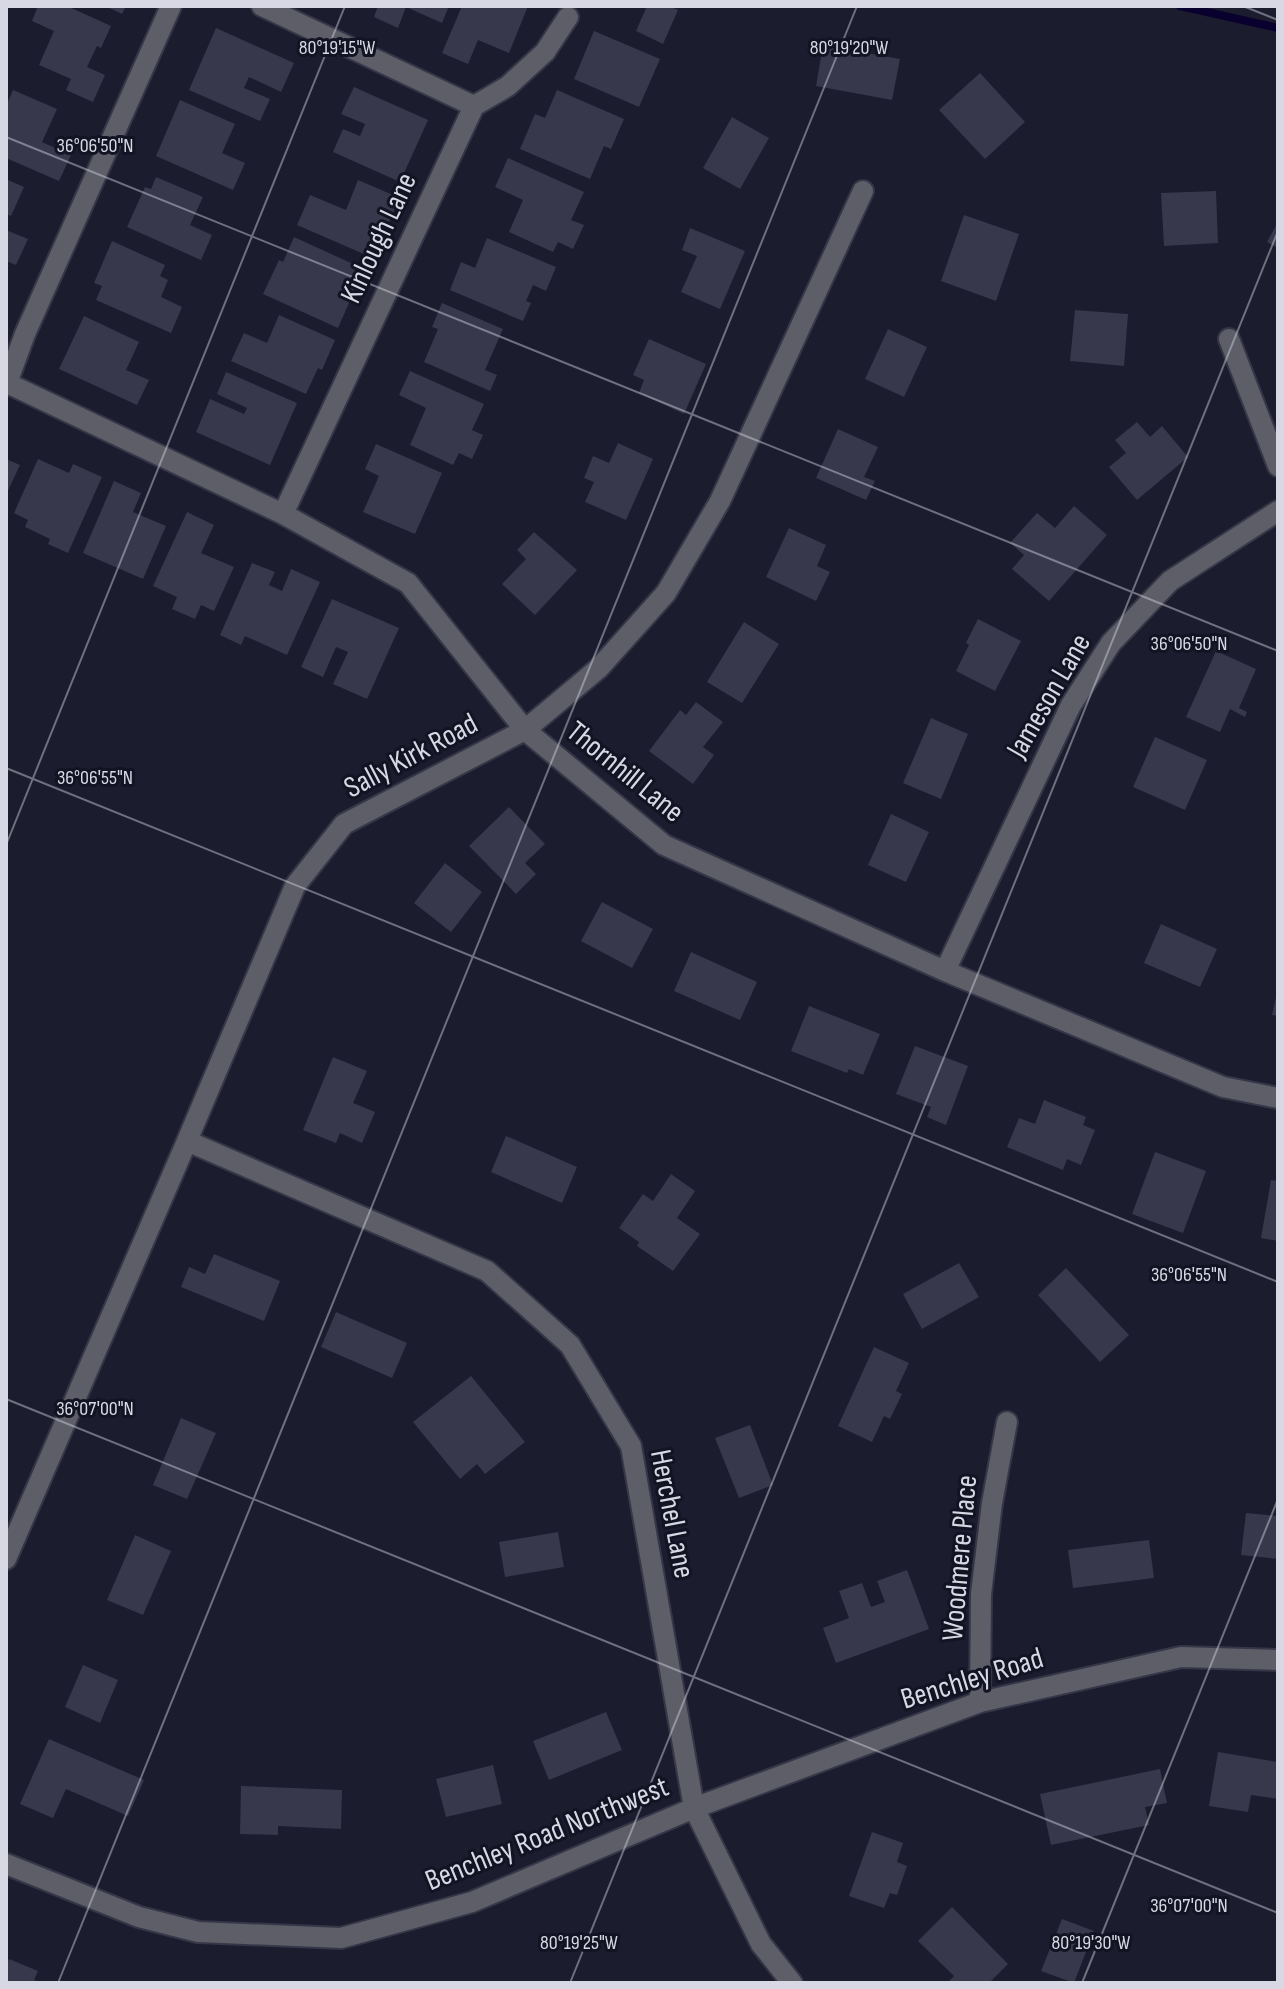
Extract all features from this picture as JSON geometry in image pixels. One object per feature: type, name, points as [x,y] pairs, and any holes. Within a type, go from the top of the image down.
[{"type":"street","points":[[7,383],[25,334],[171,6]]},
{"type":"street","points":[[262,6],[474,106],[508,86],[545,52],[568,17]]},
{"type":"street","name":"Kinlough Lane","points":[[283,514],[474,106]]},
{"type":"street","name":"Sally Kirk Road","points":[[6,1559],[295,886],[344,824],[525,730],[599,668],[666,593],[720,501],[863,191]]},
{"type":"street","points":[[1229,339],[1278,466]]},
{"type":"street","name":"Thornhill Lane","points":[[7,383],[283,514],[408,583],[525,730],[664,845],[945,971],[1223,1087],[1278,1098]]},
{"type":"street","name":"Jameson Lane","points":[[945,971],[1071,705],[1111,643],[1170,581],[1278,511]]},
{"type":"street","name":"Herchel Lane","points":[[187,1141],[487,1271],[570,1345],[631,1446],[694,1808],[761,1944],[792,1983]]},
{"type":"street","name":"Woodmere Place","points":[[980,1702],[981,1594],[992,1503],[1007,1422]]},
{"type":"street","name":"Benchley Road","points":[[694,1808],[980,1702],[1181,1657],[1278,1660]]},
{"type":"street","name":"Benchley Road Northwest","points":[[6,1864],[139,1917],[198,1932],[341,1938],[472,1902],[694,1808]]},
{"type":"building","points":[[38,6],[67,6],[111,26],[101,48],[97,46],[87,67],[105,75],[93,102],[66,90],[71,79],[39,65],[54,31],[32,21]]},
{"type":"building","points":[[105,6],[126,6],[122,14]]},
{"type":"building","points":[[378,6],[449,6],[442,23],[406,7],[398,28],[374,17]]},
{"type":"building","points":[[462,6],[528,6],[509,53],[478,40],[468,64],[442,53]]},
{"type":"building","points":[[647,6],[669,6],[678,10],[663,44],[636,31]]},
{"type":"building","points":[[216,28],[294,63],[281,92],[249,77],[244,88],[270,99],[260,121],[189,90]]},
{"type":"building","points":[[594,31],[660,59],[639,107],[574,79]]},
{"type":"building","points":[[823,45],[900,59],[892,100],[816,86]]},
{"type":"building","points":[[980,73],[1025,122],[985,159],[939,110]]},
{"type":"building","points":[[354,87],[428,120],[400,182],[333,152],[343,129],[360,136],[365,124],[341,114]]},
{"type":"building","points":[[13,90],[57,109],[42,142],[71,155],[59,181],[6,158],[6,106]]},
{"type":"building","points":[[557,90],[624,119],[611,149],[604,146],[590,179],[520,149],[535,114],[545,118]]},
{"type":"building","points":[[180,100],[235,124],[222,153],[245,163],[233,190],[156,156]]},
{"type":"building","points":[[732,117],[769,138],[740,189],[703,168]]},
{"type":"building","points":[[508,158],[584,192],[571,220],[584,225],[573,249],[558,242],[553,252],[509,232],[523,200],[495,187]]},
{"type":"building","points":[[156,177],[203,197],[190,225],[212,235],[201,260],[127,227],[145,187],[151,189]]},
{"type":"building","points":[[6,179],[24,187],[11,216],[6,214]]},
{"type":"building","points":[[358,180],[400,198],[373,258],[297,225],[310,195],[346,210]]},
{"type":"building","points":[[1216,191],[1218,243],[1164,246],[1161,193]]},
{"type":"building","points":[[964,215],[1019,234],[996,301],[941,281]]},
{"type":"building","points":[[1278,222],[1278,248],[1267,242]]},
{"type":"building","points":[[690,228],[745,251],[720,309],[681,292],[697,256],[682,250]]},
{"type":"building","points":[[6,230],[28,239],[16,265],[6,261]]},
{"type":"building","points":[[294,237],[364,269],[338,328],[263,294]]},
{"type":"building","points":[[487,238],[556,267],[546,291],[533,285],[526,301],[531,303],[523,321],[450,290],[461,262],[475,268]]},
{"type":"building","points":[[112,241],[165,265],[160,276],[168,280],[161,297],[182,307],[171,333],[96,300],[102,286],[94,283]]},
{"type":"building","points":[[442,303],[503,329],[485,370],[497,375],[490,391],[424,362],[438,329],[432,327]]},
{"type":"building","points":[[1075,310],[1128,314],[1124,366],[1070,361]]},
{"type":"building","points":[[279,315],[335,340],[322,370],[318,368],[306,394],[231,361],[244,333],[267,343]]},
{"type":"building","points":[[84,316],[139,342],[126,370],[149,380],[137,405],[59,369]]},
{"type":"building","points":[[888,329],[927,347],[904,397],[865,379]]},
{"type":"building","points":[[649,339],[706,364],[684,414],[639,393],[644,380],[633,375]]},
{"type":"building","points":[[410,371],[484,404],[472,430],[483,435],[472,459],[459,453],[453,465],[410,445],[426,408],[399,395]]},
{"type":"building","points":[[226,372],[297,403],[270,465],[196,432],[210,399],[244,414],[247,408],[217,394]]},
{"type":"building","points":[[1137,422],[1150,437],[1162,426],[1188,457],[1137,500],[1109,467],[1126,453],[1115,440]]},
{"type":"building","points":[[838,429],[878,447],[864,477],[875,481],[866,500],[816,478]]},
{"type":"building","points":[[618,443],[653,459],[626,520],[585,502],[594,482],[584,478],[593,456],[609,463]]},
{"type":"building","points":[[376,444],[442,473],[415,534],[363,512],[379,476],[365,469]]},
{"type":"building","points":[[6,459],[20,465],[6,495]]},
{"type":"building","points":[[38,459],[69,473],[73,464],[102,477],[68,553],[48,544],[50,539],[25,527],[28,520],[14,513]]},
{"type":"building","points":[[114,481],[141,493],[133,512],[166,526],[143,579],[83,553]]},
{"type":"building","points":[[1074,506],[1107,535],[1049,601],[1012,569],[1024,555],[1010,543],[1037,513],[1055,528]]},
{"type":"building","points":[[187,512],[214,525],[201,553],[234,567],[214,611],[201,605],[195,619],[172,609],[177,597],[153,586]]},
{"type":"building","points":[[789,528],[826,545],[817,566],[830,572],[816,601],[766,577]]},
{"type":"building","points":[[534,532],[577,570],[535,615],[502,584],[526,559],[517,550]]},
{"type":"building","points":[[252,563],[275,572],[269,585],[282,591],[291,569],[320,582],[287,655],[245,636],[241,645],[220,635]]},
{"type":"building","points":[[332,599],[399,628],[367,699],[333,684],[348,652],[336,647],[323,677],[301,667]]},
{"type":"building","points":[[978,619],[1021,641],[995,691],[956,671]]},
{"type":"building","points":[[744,622],[779,644],[742,703],[707,682]]},
{"type":"building","points":[[1216,651],[1256,669],[1239,708],[1247,712],[1245,717],[1230,709],[1220,732],[1186,717]]},
{"type":"building","points":[[696,702],[723,722],[703,747],[714,755],[693,784],[649,751],[680,710],[686,715]]},
{"type":"building","points":[[931,718],[968,734],[941,799],[903,783]]},
{"type":"building","points":[[1155,737],[1207,760],[1185,810],[1133,787]]},
{"type":"building","points":[[509,807],[545,844],[525,863],[536,874],[516,894],[469,846]]},
{"type":"building","points":[[891,814],[929,832],[906,882],[868,865]]},
{"type":"building","points":[[445,863],[482,892],[451,932],[414,903]]},
{"type":"building","points":[[602,902],[653,929],[632,968],[581,941]]},
{"type":"building","points":[[1161,924],[1217,949],[1200,987],[1144,963]]},
{"type":"building","points":[[691,952],[757,982],[740,1020],[674,991]]},
{"type":"building","points":[[1278,993],[1278,1016],[1272,1015]]},
{"type":"building","points":[[809,1006],[880,1034],[863,1075],[849,1069],[847,1073],[791,1051]]},
{"type":"building","points":[[915,1046],[968,1066],[946,1125],[927,1117],[931,1107],[896,1094]]},
{"type":"building","points":[[333,1057],[367,1071],[353,1103],[375,1112],[362,1143],[340,1133],[336,1143],[303,1130]]},
{"type":"building","points":[[1044,1100],[1086,1117],[1083,1125],[1095,1130],[1081,1165],[1067,1159],[1063,1170],[1007,1147],[1019,1118],[1035,1124]]},
{"type":"building","points":[[506,1136],[577,1167],[562,1203],[491,1172]]},
{"type":"building","points":[[1155,1152],[1206,1171],[1183,1233],[1132,1214]]},
{"type":"building","points":[[671,1174],[695,1191],[677,1218],[700,1234],[673,1271],[637,1246],[639,1242],[619,1228],[643,1194],[653,1201]]},
{"type":"building","points":[[1271,1180],[1278,1181],[1278,1241],[1261,1238]]},
{"type":"building","points":[[214,1254],[280,1281],[264,1321],[181,1287],[189,1267],[205,1274]]},
{"type":"building","points":[[959,1263],[979,1297],[922,1329],[903,1294]]},
{"type":"building","points":[[1066,1268],[1129,1335],[1100,1362],[1038,1295]]},
{"type":"building","points":[[336,1312],[407,1343],[392,1378],[321,1347]]},
{"type":"building","points":[[874,1347],[909,1363],[896,1391],[902,1394],[890,1419],[884,1416],[872,1442],[838,1426]]},
{"type":"building","points":[[471,1376],[525,1442],[485,1474],[477,1464],[460,1479],[413,1422]]},
{"type":"building","points":[[181,1418],[216,1433],[187,1499],[153,1485]]},
{"type":"building","points":[[750,1425],[773,1485],[739,1498],[715,1438]]},
{"type":"building","points":[[1246,1513],[1278,1516],[1278,1559],[1241,1555]]},
{"type":"building","points":[[558,1532],[564,1567],[505,1577],[499,1542]]},
{"type":"building","points":[[135,1535],[171,1551],[143,1615],[107,1600]]},
{"type":"building","points":[[1149,1540],[1154,1578],[1073,1588],[1068,1550]]},
{"type":"building","points":[[907,1570],[929,1629],[836,1663],[823,1628],[849,1618],[839,1591],[862,1583],[871,1607],[885,1602],[877,1581]]},
{"type":"building","points":[[83,1665],[118,1680],[100,1723],[65,1707]]},
{"type":"building","points":[[606,1712],[622,1750],[549,1780],[533,1741]]},
{"type":"building","points":[[49,1739],[144,1780],[128,1816],[66,1789],[53,1818],[20,1804]]},
{"type":"building","points":[[1218,1752],[1278,1762],[1278,1799],[1251,1795],[1248,1812],[1209,1806]]},
{"type":"building","points":[[493,1765],[502,1804],[446,1817],[436,1779]]},
{"type":"building","points":[[1160,1769],[1167,1803],[1145,1807],[1149,1825],[1051,1845],[1040,1794]]},
{"type":"building","points":[[241,1786],[342,1790],[341,1829],[278,1826],[278,1835],[240,1834]]},
{"type":"building","points":[[872,1832],[903,1843],[897,1862],[907,1866],[897,1895],[890,1893],[884,1908],[849,1896]]},
{"type":"building","points":[[952,1907],[1008,1964],[989,1983],[947,1983],[954,1976],[918,1941]]},
{"type":"building","points":[[1062,1919],[1094,1931],[1074,1983],[1041,1971]]},
{"type":"building","points":[[9,1959],[38,1971],[34,1980],[42,1983],[6,1983]]},
{"type":"waterway","points":[[1180,6],[1278,28]]}]
